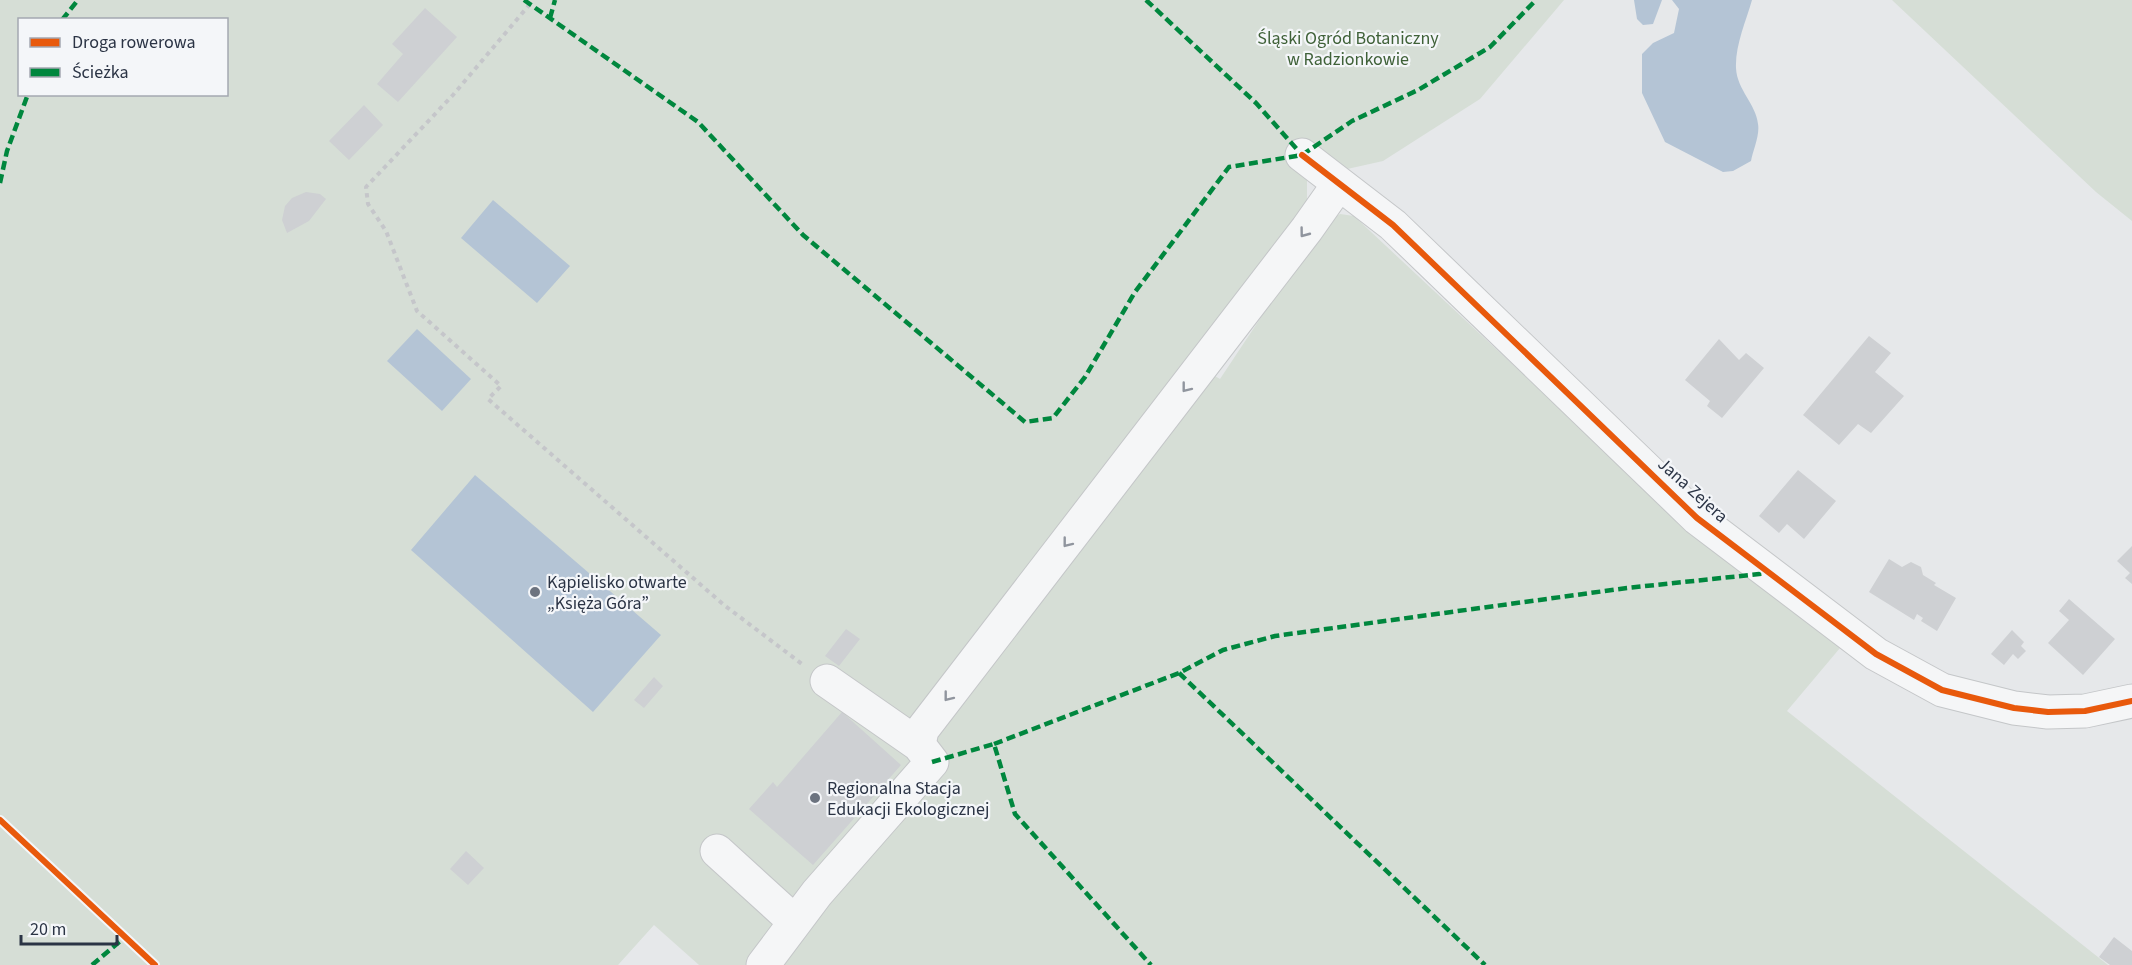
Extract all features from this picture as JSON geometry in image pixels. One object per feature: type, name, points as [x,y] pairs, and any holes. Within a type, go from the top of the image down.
[{"type":"street","name":"Jana Zejera","points":[[1302,155],[1338,185],[1393,225],[1697,518],[1876,654],[1942,690],[2013,708],[2048,712],[2085,711],[2132,700]]},
{"type":"street","points":[[921,738],[1338,185]]},
{"type":"street","points":[[763,965],[795,922],[932,762],[921,738],[827,681]]},
{"type":"street","points":[[717,851],[795,922]]},
{"type":"path","points":[[530,4],[439,111],[366,187],[368,204],[386,231],[417,311],[501,386],[488,399],[724,605],[827,681]]},
{"type":"green space","name":"Śląski Ogród Botaniczny w Radzionkowie","points":[[0,0],[1564,0],[1480,99],[1383,161],[1307,178],[1307,208],[1196,365],[1220,379],[1321,227],[1340,214],[1354,216],[1667,509],[1840,648],[1787,711],[2108,965],[699,965],[654,925],[618,965],[0,965]]},
{"type":"green space","points":[[1892,0],[2132,0],[2132,221],[2096,192]]},
{"type":"water","points":[[1634,0],[1662,0],[1653,24],[1643,25],[1637,19]]},
{"type":"water","points":[[1672,0],[1752,0],[1739,42],[1736,68],[1740,83],[1757,117],[1758,133],[1751,161],[1733,171],[1723,172],[1665,142],[1642,93],[1642,54],[1653,43],[1674,33],[1679,9]]},
{"type":"water","points":[[493,200],[570,266],[537,303],[461,238]]},
{"type":"water","points":[[417,329],[471,379],[442,411],[387,361]]},
{"type":"water","name":"Kąpielisko otwarte „Księża Góra”","points":[[475,475],[661,635],[593,712],[411,550]]},
{"type":"building","points":[[425,8],[457,37],[398,102],[377,84],[403,54],[392,44]]},
{"type":"building","points":[[364,105],[383,125],[349,160],[329,141]]},
{"type":"building","points":[[306,192],[320,194],[326,199],[309,221],[287,233],[282,220],[285,206],[292,198]]},
{"type":"building","points":[[1869,336],[1891,353],[1875,372],[1904,396],[1871,433],[1858,424],[1839,445],[1803,415]]},
{"type":"building","points":[[1719,339],[1739,360],[1746,353],[1764,368],[1722,418],[1707,406],[1710,401],[1685,380]]},
{"type":"building","points":[[1798,470],[1836,501],[1804,539],[1787,524],[1779,533],[1759,516]]},
{"type":"building","points":[[2132,546],[2132,584],[2125,578],[2130,573],[2117,561]]},
{"type":"building","points":[[1889,559],[1902,567],[1911,562],[1921,567],[1923,575],[1936,583],[1934,585],[1956,598],[1937,631],[1921,621],[1923,618],[1917,614],[1914,620],[1869,592]]},
{"type":"building","points":[[2069,599],[2115,639],[2083,675],[2048,643],[2069,620],[2059,611]]},
{"type":"building","points":[[846,629],[860,639],[839,666],[825,656]]},
{"type":"building","points":[[2012,630],[2024,642],[2021,646],[2026,651],[2018,659],[2013,654],[2004,665],[1991,654]]},
{"type":"building","points":[[654,677],[663,686],[644,708],[634,700]]},
{"type":"building","name":"Regionalna Stacja Edukacji Ekologicznej","points":[[842,712],[901,765],[813,865],[749,809],[773,782],[777,787]]},
{"type":"building","points":[[466,851],[484,868],[468,885],[450,869]]},
{"type":"building","points":[[2114,937],[2132,951],[2132,965],[2110,965],[2099,957]]},
{"type":"marked path","points":[[64,18],[78,0]]},
{"type":"marked path","points":[[524,0],[698,122],[803,235],[1025,422],[1053,418],[1085,377],[1135,292],[1229,167],[1302,155],[1352,121],[1418,90],[1490,47],[1536,0]]},
{"type":"marked path","points":[[550,18],[555,0]]},
{"type":"marked path","points":[[1146,0],[1256,103],[1302,155]]},
{"type":"marked path","points":[[0,183],[7,151],[27,96]]},
{"type":"marked path","points":[[994,744],[1179,673],[1223,650],[1275,636],[1627,588],[1769,573]]},
{"type":"marked path","points":[[1179,673],[1485,965]]},
{"type":"marked path","points":[[932,762],[994,744],[1015,814],[1151,965]]},
{"type":"marked path","points":[[92,965],[125,937]]},
{"type":"cycle path","points":[[1302,155],[1393,225],[1697,518],[1876,654],[1942,690],[2014,708],[2048,712],[2085,711],[2132,701]]},
{"type":"cycle path","points":[[0,820],[155,965]]},
{"type":"place","name":"Kąpielisko otwarte „Księża Góra”","points":[[535,592]]},
{"type":"place","name":"Regionalna Stacja Edukacji Ekologicznej","points":[[815,798]]}]
